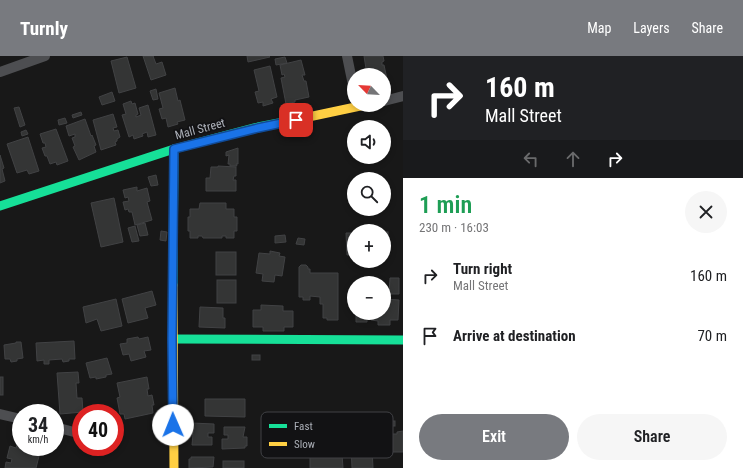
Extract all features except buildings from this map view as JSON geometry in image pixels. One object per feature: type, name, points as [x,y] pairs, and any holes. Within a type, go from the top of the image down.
[{"type":"street","points":[[0,72],[45,56]]},
{"type":"street","points":[[347,56],[349,68]]},
{"type":"street","points":[[391,99],[403,96]]},
{"type":"street","name":"Mall Street","points":[[0,206],[174,149],[258,128],[347,109]]},
{"type":"street","points":[[174,149],[172,339],[174,468]]},
{"type":"street","points":[[172,339],[403,340]]},
{"type":"street","points":[[0,414],[12,417]]},
{"type":"traffic: fast","points":[[0,206],[174,149],[258,127],[299,119]]},
{"type":"traffic: fast","points":[[173,285],[174,149]]},
{"type":"traffic: fast","points":[[172,339],[403,340]]},
{"type":"traffic: slow","points":[[299,119],[347,109]]},
{"type":"traffic: slow","points":[[173,285],[174,468]]},
{"type":"route","points":[[173,425],[172,339],[174,149],[296,120]]}]
